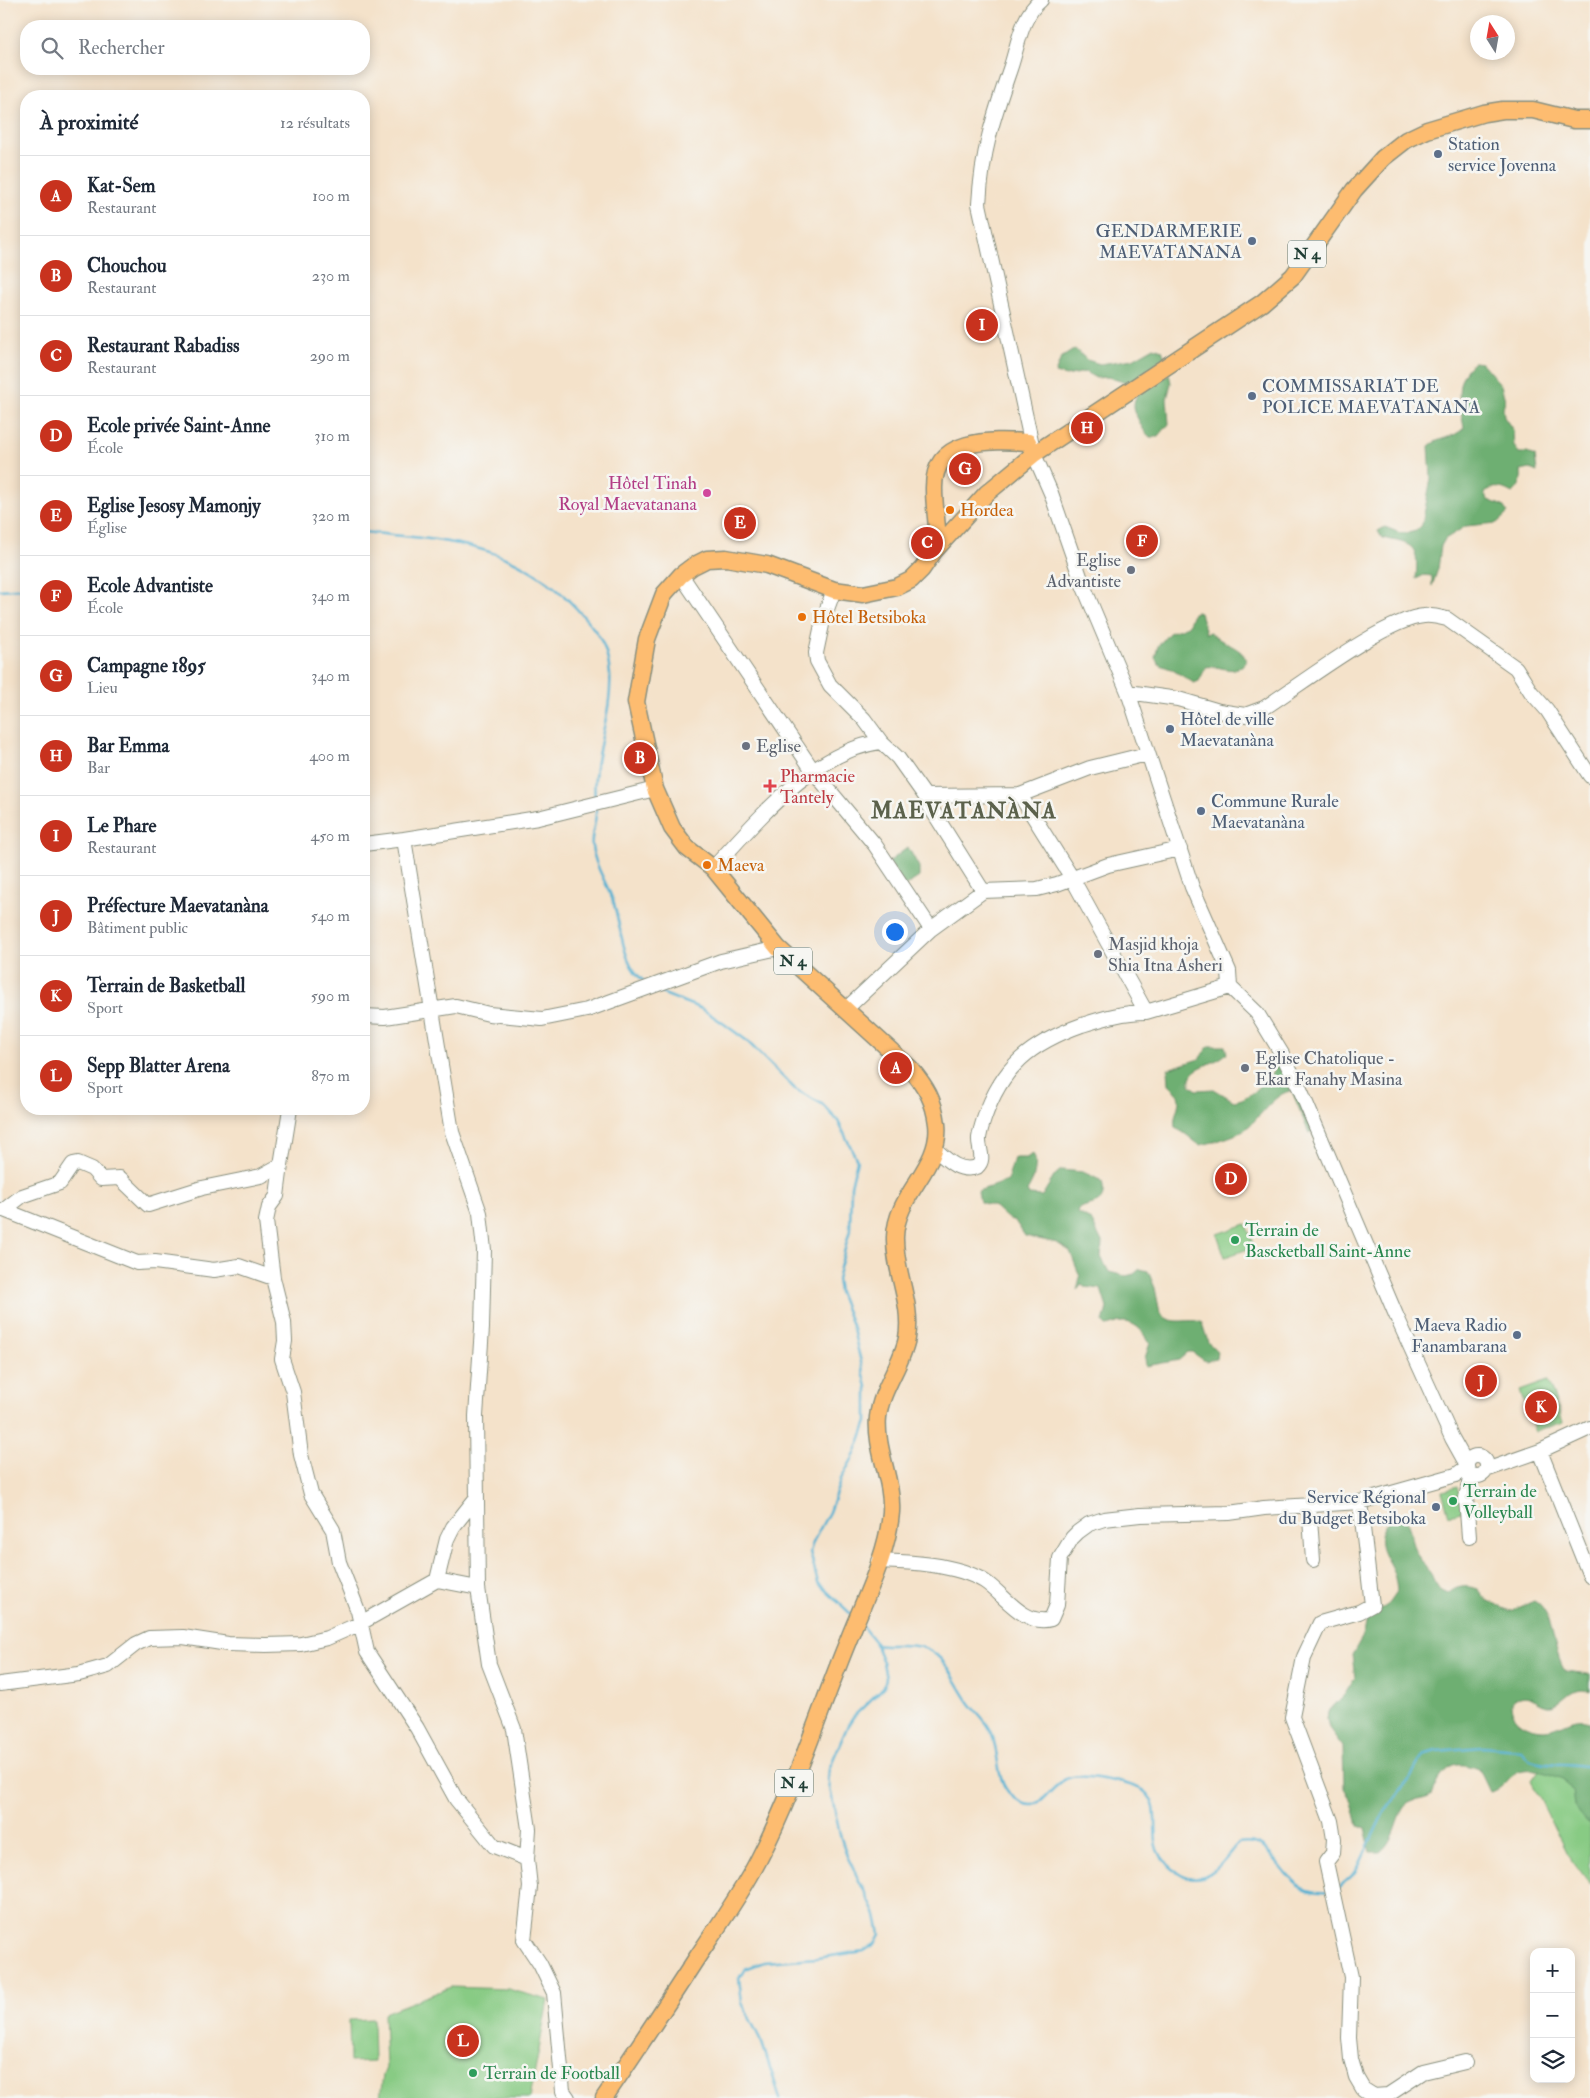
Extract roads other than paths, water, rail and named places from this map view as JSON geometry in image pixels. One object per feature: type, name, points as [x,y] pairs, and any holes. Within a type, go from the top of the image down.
[{"type":"main road","name":"N 4","points":[[604,2098],[719,1924],[757,1862],[789,1795],[878,1561],[891,1512],[890,1484],[882,1450],[878,1417],[907,1340],[908,1326],[907,1300],[901,1280],[895,1238],[896,1221],[905,1199],[936,1150],[939,1134],[936,1109],[928,1090],[911,1069],[778,948],[713,868],[687,848],[672,828],[655,789],[636,702],[640,670],[653,623],[664,594],[682,575],[707,559],[726,558],[767,565],[834,590],[863,594],[897,587],[911,580],[922,569],[938,546],[987,493],[1034,454],[1262,303],[1293,276],[1354,190],[1383,158],[1406,140],[1435,127],[1484,113],[1503,110],[1533,110],[1574,120],[1590,120]]},
{"type":"main road","points":[[938,546],[934,482],[937,467],[947,453],[961,447],[1005,441],[1028,442],[1034,454]]},
{"type":"street","points":[[1041,0],[1034,6],[1025,23],[994,114],[982,168],[979,204],[1034,454],[1051,493],[1083,585],[1128,692],[1147,754],[1205,919],[1229,971],[1230,987],[1257,1013],[1282,1054],[1300,1089],[1452,1438],[1478,1453],[1477,1467],[1466,1498],[1469,1537]]},
{"type":"street","points":[[682,575],[814,772],[875,844],[931,929]]},
{"type":"street","points":[[834,590],[823,620],[816,653],[817,661],[830,685],[864,719],[881,742],[898,758],[925,796],[983,891]]},
{"type":"street","points":[[1128,692],[1178,699],[1219,711],[1245,715],[1264,708],[1385,630],[1423,616],[1434,616],[1447,619],[1516,668],[1531,692],[1547,710],[1590,776]]},
{"type":"street","points":[[713,868],[793,785],[838,756],[865,744],[881,742]]},
{"type":"street","points":[[925,796],[1020,795],[1090,768],[1147,754]]},
{"type":"street","points":[[370,843],[472,830],[605,803],[655,789]]},
{"type":"street","points":[[1020,795],[1072,878],[1146,1012]]},
{"type":"street","points":[[404,839],[452,1132],[476,1197],[482,1226],[484,1250],[482,1328],[476,1416],[478,1588],[489,1664],[514,1729],[530,1829],[527,1859],[530,1887],[524,1940],[540,1964],[554,1993],[563,2091],[568,2098]]},
{"type":"street","points":[[846,1009],[931,929],[983,891],[1037,889],[1108,865],[1180,849]]},
{"type":"street","points":[[370,1016],[385,1017],[456,1006],[489,1014],[542,1019],[587,1010],[664,980],[721,961],[778,948]]},
{"type":"street","points":[[936,1150],[957,1167],[965,1170],[977,1167],[982,1160],[980,1146],[981,1130],[993,1098],[1010,1071],[1028,1052],[1044,1040],[1100,1019],[1129,1012],[1146,1012],[1230,987]]},
{"type":"street","points":[[289,1115],[277,1196],[269,1206],[266,1221],[273,1278],[284,1322],[285,1341],[282,1359],[293,1392],[298,1421],[297,1430],[311,1494],[333,1530],[339,1562],[358,1612],[359,1624],[367,1652],[417,1728],[456,1799],[494,1846],[527,1859]]},
{"type":"street","points":[[2,1210],[28,1193],[60,1182],[73,1164],[78,1163],[92,1169],[101,1179],[120,1178],[148,1205],[202,1188],[261,1176],[281,1165]]},
{"type":"street","points":[[2,1210],[137,1262],[155,1262],[214,1270],[239,1266],[273,1278]]},
{"type":"street","points":[[878,1561],[929,1564],[972,1576],[994,1588],[1016,1609],[1035,1619],[1045,1621],[1051,1619],[1057,1605],[1060,1558],[1072,1538],[1089,1524],[1104,1519],[1140,1515],[1229,1513],[1360,1502],[1456,1475],[1477,1467],[1540,1451],[1590,1428]]},
{"type":"street","points":[[1540,1451],[1590,1576]]},
{"type":"street","points":[[438,1580],[447,1539],[453,1527],[477,1497]]},
{"type":"street","points":[[1360,1502],[1372,1605],[1360,1612],[1320,1623],[1304,1657],[1292,1717],[1331,1821],[1334,1839],[1333,1853],[1326,1862],[1329,1883],[1351,1977],[1351,2059],[1356,2077],[1363,2089],[1374,2096],[1388,2095],[1423,2072],[1465,2062]]},
{"type":"street","points":[[1309,1505],[1313,1560]]},
{"type":"street","points":[[0,1684],[79,1674],[108,1666],[136,1644],[149,1638],[183,1637],[228,1644],[301,1644],[327,1638],[359,1624],[438,1580],[478,1588]]},
{"type":"waterway","points":[[370,533],[452,543],[504,557],[529,570],[553,586],[583,616],[600,638],[609,663],[610,674],[608,705],[596,767],[595,798]]},
{"type":"waterway","points":[[0,590],[20,588]]},
{"type":"waterway","points":[[596,809],[592,842],[598,868],[613,901],[627,956],[638,975],[646,983]]},
{"type":"waterway","points":[[656,991],[702,1009],[746,1040],[795,1089],[822,1104],[838,1121],[857,1160],[851,1186],[850,1230],[837,1279],[839,1292],[852,1325],[867,1387],[867,1422],[855,1454],[841,1479],[829,1512],[813,1542],[810,1552],[818,1583],[853,1616]]},
{"type":"waterway","points":[[780,2098],[762,2043],[742,2003],[739,1978],[745,1969],[764,1962],[817,1958],[864,1951],[875,1944],[880,1934],[876,1915],[847,1856],[840,1835],[828,1779],[829,1769],[848,1725],[853,1717],[884,1687],[886,1679],[883,1662],[874,1641],[862,1626]]},
{"type":"waterway","points":[[875,1644],[921,1647],[934,1653],[941,1659],[969,1702],[990,1729],[1003,1784],[1010,1794],[1020,1802],[1029,1805],[1036,1804],[1060,1782],[1068,1778],[1095,1778],[1131,1785],[1145,1792],[1152,1801],[1156,1843],[1160,1854],[1168,1864],[1181,1874],[1191,1877],[1207,1875],[1220,1864],[1238,1843],[1253,1843],[1264,1848],[1273,1856],[1289,1877],[1298,1885],[1311,1891],[1329,1892]]},
{"type":"waterway","points":[[1336,1890],[1355,1873],[1384,1812],[1410,1778],[1423,1755],[1436,1751],[1482,1747],[1520,1750],[1528,1758],[1537,1762],[1590,1767]]},
{"type":"place","name":"Station service Jovenna","points":[[1438,154]]},
{"type":"place","name":"GENDARMERIE MAEVATANANA","points":[[1252,241]]},
{"type":"place","name":"Le Phare","points":[[982,325]]},
{"type":"place","name":"COMMISSARIAT DE POLICE MAEVATANANA","points":[[1252,396]]},
{"type":"place","name":"Bar Emma","points":[[1087,428]]},
{"type":"place","name":"Campagne 1895","points":[[965,469]]},
{"type":"place","name":"Hôtel Tinah Royal Maevatanana","points":[[707,493]]},
{"type":"place","name":"Hordea","points":[[950,510]]},
{"type":"place","name":"Eglise Jesosy Mamonjy","points":[[740,523]]},
{"type":"place","name":"Ecole Advantiste","points":[[1142,541]]},
{"type":"place","name":"Restaurant Rabadiss","points":[[927,543]]},
{"type":"place","name":"Eglise Advantiste","points":[[1131,570]]},
{"type":"place","name":"Hôtel Betsiboka","points":[[802,617]]},
{"type":"place","name":"Hôtel de ville Maevatanàna","points":[[1170,729]]},
{"type":"place","name":"Eglise","points":[[746,746]]},
{"type":"place","name":"Chouchou","points":[[640,758]]},
{"type":"place","name":"Pharmacie Tantely","points":[[770,786]]},
{"type":"place","name":"Commune Rurale Maevatanàna","points":[[1201,811]]},
{"type":"place","name":"Maeva","points":[[707,865]]},
{"type":"place","name":"Masjid khoja Shia Itna Asheri","points":[[1098,954]]},
{"type":"place","name":"Kat-Sem","points":[[896,1068]]},
{"type":"place","name":"Eglise Chatolique - Ekar Fanahy Masina","points":[[1245,1068]]},
{"type":"place","name":"Ecole privée Saint-Anne","points":[[1231,1179]]},
{"type":"place","name":"Terrain de Bascketball Saint-Anne","points":[[1235,1240]]},
{"type":"place","name":"Maeva Radio Fanambarana","points":[[1517,1335]]},
{"type":"place","name":"Préfecture Maevatanàna","points":[[1481,1381]]},
{"type":"place","name":"Terrain de Basketball","points":[[1541,1407]]},
{"type":"place","name":"Terrain de Volleyball","points":[[1453,1501]]},
{"type":"place","name":"Service Régional du Budget Betsiboka","points":[[1436,1507]]},
{"type":"place","name":"Sepp Blatter Arena","points":[[463,2041]]},
{"type":"place","name":"Terrain de Football","points":[[473,2073]]},
{"type":"district","name":"MAEVATANÀNA","points":[[964,811]]}]
